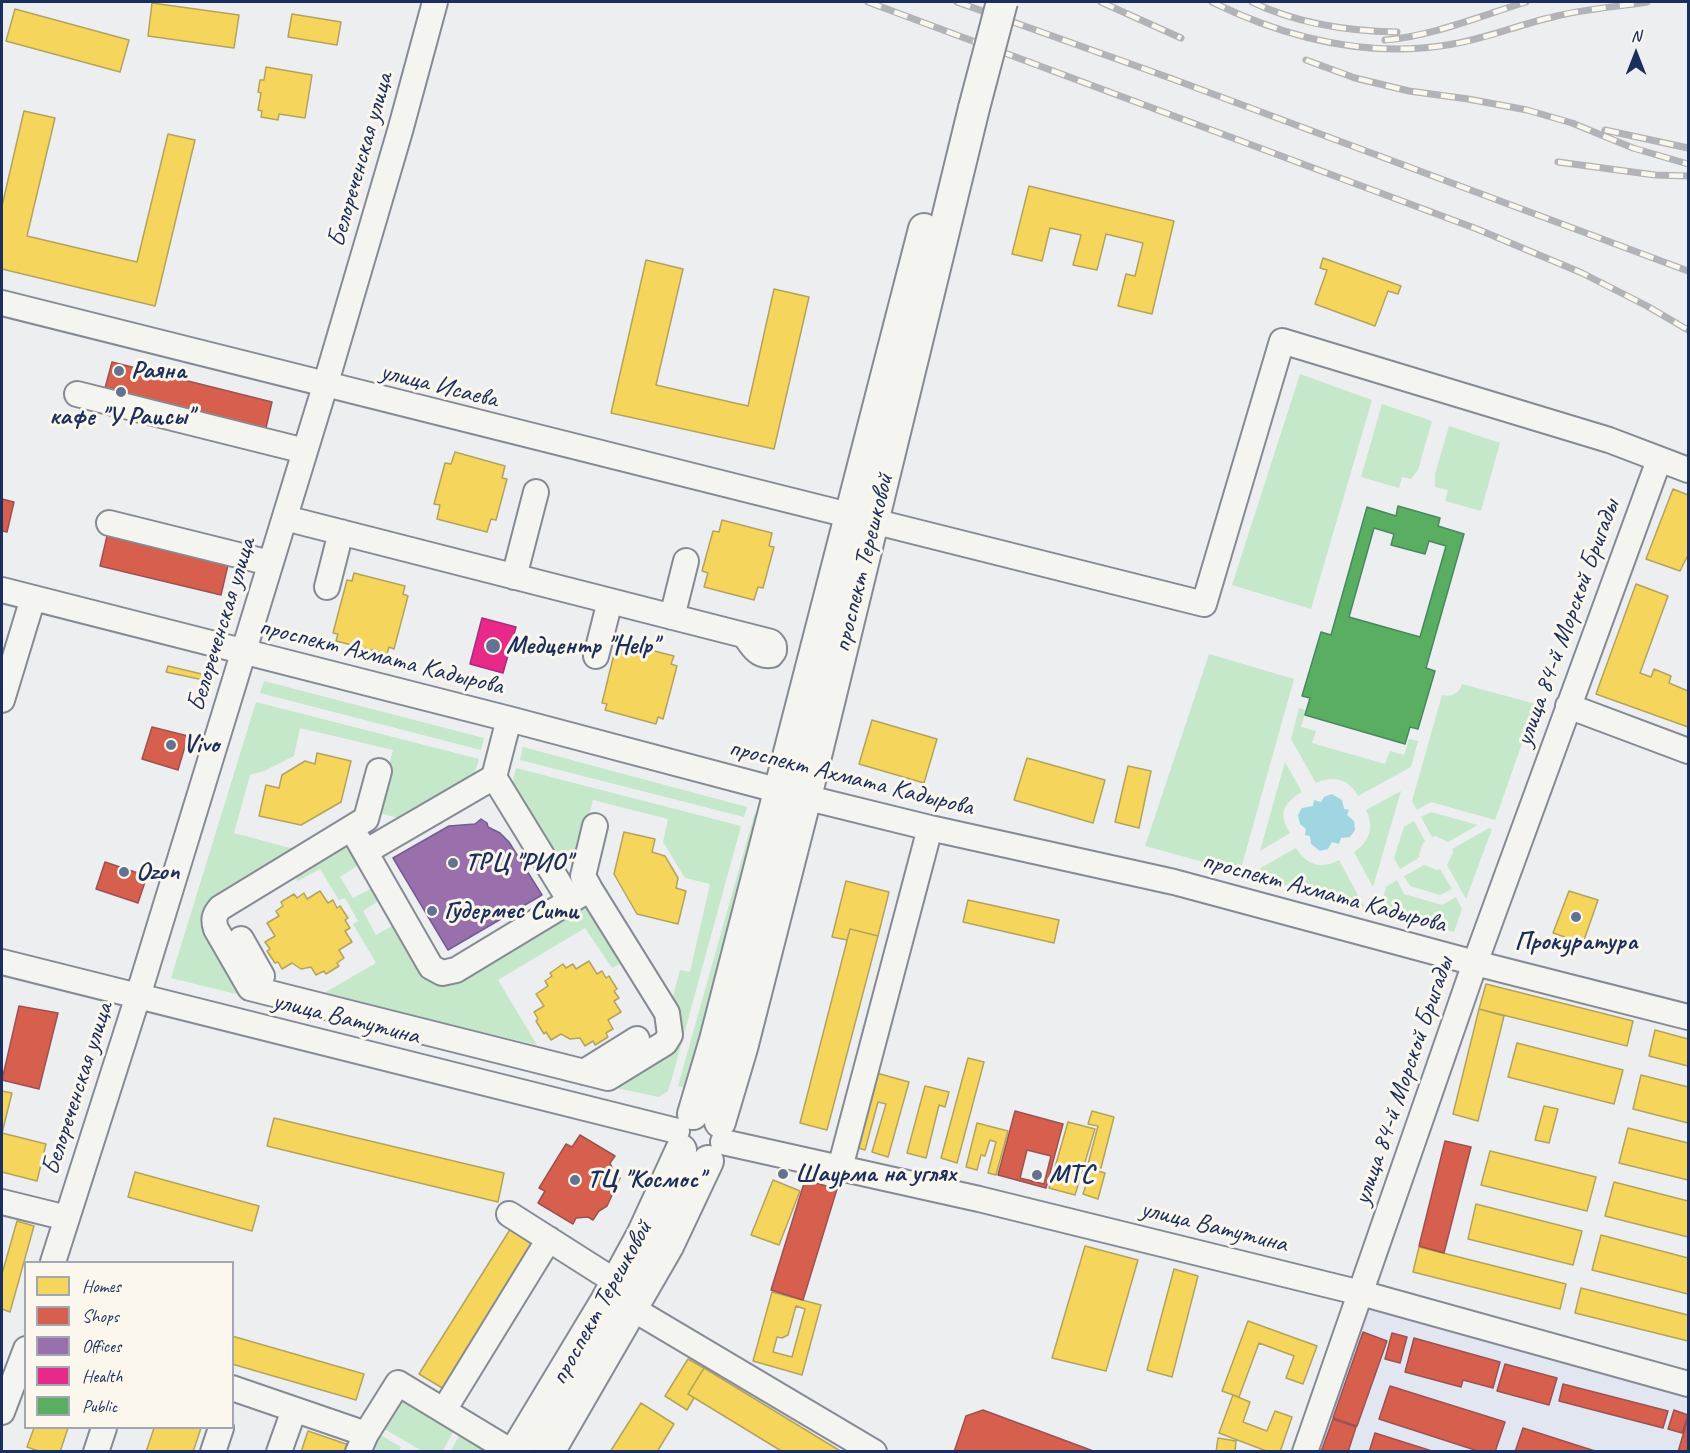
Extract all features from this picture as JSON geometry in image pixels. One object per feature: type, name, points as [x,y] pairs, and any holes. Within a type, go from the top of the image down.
[{"type":"main road","name":"проспект Терешковой","points":[[513,1452],[616,1282],[700,1136],[742,1048],[792,794],[965,106],[984,2]]},
{"type":"main road","name":"проспект Терешковой","points":[[965,106],[1002,2]]},
{"type":"main road","name":"проспект Терешковой","points":[[549,1452],[668,1246],[700,1136]]},
{"type":"street","name":"Белореченская улица","points":[[54,1261],[138,996],[325,386],[400,131],[435,2]]},
{"type":"street","name":"улица Исаева","points":[[2,303],[862,521],[1204,604],[1282,341],[1609,440],[1659,460]]},
{"type":"street","points":[[76,394],[305,451]]},
{"type":"street","points":[[1659,460],[1689,470]]},
{"type":"street","name":"улица 84-й Морской Бригады","points":[[1305,1452],[1475,963],[1659,460]]},
{"type":"street","points":[[514,577],[536,492]]},
{"type":"street","points":[[285,518],[745,636]]},
{"type":"street","points":[[109,523],[270,563]]},
{"type":"street","points":[[327,587],[341,532]]},
{"type":"street","points":[[672,617],[686,561]]},
{"type":"street","name":"проспект Ахмата Кадырова","points":[[2,590],[509,719],[792,794],[930,828],[1174,882],[1475,963],[1689,1017]]},
{"type":"street","points":[[2,700],[33,598]]},
{"type":"street","points":[[596,656],[610,601]]},
{"type":"street","points":[[1568,706],[1689,751]]},
{"type":"street","points":[[365,852],[494,777],[509,719]]},
{"type":"street","points":[[379,771],[366,819],[220,908],[215,914],[216,929],[250,988],[608,1078],[659,1048],[670,1035],[667,1013],[583,876],[595,826]]},
{"type":"street","points":[[494,777],[570,902]]},
{"type":"street","points":[[840,1168],[930,828]]},
{"type":"street","points":[[352,829],[431,967],[442,973],[456,970],[590,889]]},
{"type":"street","points":[[241,939],[272,993]]},
{"type":"street","name":"улица Ватутина","points":[[2,962],[700,1136],[979,1199],[1361,1293],[1689,1384]]},
{"type":"street","points":[[584,1072],[637,1039]]},
{"type":"street","points":[[2,1202],[67,1218]]},
{"type":"street","points":[[509,1214],[616,1282]]},
{"type":"street","points":[[444,1410],[549,1239]]},
{"type":"street","points":[[633,1309],[874,1452]]},
{"type":"street","points":[[2,1412],[24,1354]]},
{"type":"street","points":[[234,1390],[294,1410],[362,1443],[398,1383],[513,1452]]},
{"type":"street","points":[[279,1452],[294,1410]]},
{"type":"street","points":[[96,1452],[104,1429]]},
{"type":"street","points":[[213,1452],[221,1429]]},
{"type":"shaded area","points":[[1368,1295],[1688,1384],[1688,1451],[1311,1452]]},
{"type":"green space","points":[[1300,374],[1372,400],[1311,609],[1232,585]]},
{"type":"green space","points":[[1382,404],[1432,421],[1418,470],[1411,479],[1402,477],[1399,488],[1361,477]]},
{"type":"green space","points":[[1449,426],[1500,443],[1481,511],[1445,501],[1448,490],[1435,487],[1435,474]]},
{"type":"green space","points":[[1209,654],[1294,679],[1240,872],[1145,846]]},
{"type":"green space","points":[[264,681],[484,738],[481,750],[260,693]]},
{"type":"green space","points":[[1462,684],[1536,704],[1495,820],[1431,802],[1417,810],[1412,801],[1442,695],[1455,694]]},
{"type":"green space","points":[[256,702],[479,759],[474,776],[401,819],[376,812],[393,750],[300,728],[294,756],[264,771],[250,775],[234,833],[298,850],[210,903],[204,911],[204,926],[244,996],[171,978]]},
{"type":"green space","points":[[1299,708],[1306,710],[1301,727],[1316,731],[1312,743],[1385,764],[1390,751],[1404,755],[1409,739],[1418,741],[1411,767],[1358,796],[1350,786],[1340,780],[1328,779],[1316,783],[1291,739]]},
{"type":"green space","points":[[523,747],[747,807],[744,817],[520,760]]},
{"type":"green space","points":[[1285,762],[1302,792],[1290,800],[1284,810],[1284,820],[1290,833],[1260,851]]},
{"type":"green space","points":[[516,768],[741,826],[672,1078],[668,1091],[659,1097],[616,1088],[618,1082],[663,1054],[671,1004],[680,970],[690,972],[710,884],[685,878],[663,842],[668,819],[593,800],[577,863],[555,858],[512,784]]},
{"type":"green space","points":[[1401,791],[1373,887],[1354,852],[1369,834],[1370,823],[1366,810]]},
{"type":"green space","points":[[755,812],[756,820],[686,1088],[678,1086]]},
{"type":"green space","points":[[1431,812],[1478,825],[1448,842],[1435,836],[1432,837],[1421,817]]},
{"type":"green space","points":[[1414,821],[1425,841],[1420,857],[1400,869],[1394,858],[1404,827]]},
{"type":"green space","points":[[1489,828],[1492,829],[1466,899],[1447,865],[1453,852],[1452,849]]},
{"type":"green space","points":[[349,843],[360,864],[340,877],[353,898],[374,887],[381,899],[363,911],[376,935],[397,923],[446,984],[456,983],[589,905],[624,962],[612,968],[585,928],[498,980],[537,1045],[322,994],[376,963],[353,924],[358,921],[345,898],[339,900],[320,869],[298,881],[294,876]]},
{"type":"green space","points":[[1296,848],[1300,854],[1315,864],[1326,865],[1339,860],[1365,908],[1253,876],[1255,871]]},
{"type":"green space","points":[[1424,865],[1440,869],[1452,889],[1440,895],[1410,886],[1404,876]]},
{"type":"green space","points":[[1397,880],[1404,894],[1442,905],[1456,897],[1462,909],[1454,932],[1379,911],[1386,887]]},
{"type":"green space","points":[[404,1399],[456,1427],[442,1452],[422,1451],[381,1427],[397,1402]]},
{"type":"green space","points":[[462,1431],[490,1448],[488,1451],[450,1452]]},
{"type":"green space","points":[[377,1433],[401,1447],[399,1451],[367,1452]]},
{"type":"water","points":[[1332,794],[1342,800],[1344,809],[1349,810],[1347,815],[1354,821],[1355,830],[1350,837],[1341,838],[1339,844],[1332,842],[1328,849],[1320,851],[1311,844],[1310,836],[1305,835],[1306,829],[1300,824],[1298,815],[1302,808],[1313,806],[1314,800],[1321,802],[1324,797]]},
{"type":"building: Homes","points":[[152,3],[239,15],[234,48],[148,36]]},
{"type":"building: Homes","points":[[15,9],[129,40],[120,72],[6,41]]},
{"type":"building: Homes","points":[[292,14],[341,22],[337,45],[288,37]]},
{"type":"building: Homes","points":[[266,67],[312,75],[305,118],[279,114],[278,120],[261,117],[262,111],[258,110],[261,93],[258,92],[260,80],[264,80]]},
{"type":"building: Homes","points":[[24,111],[55,118],[27,236],[137,262],[168,134],[195,140],[155,306],[2,269],[2,206]]},
{"type":"building: Homes","points":[[1029,186],[1174,221],[1152,314],[1118,306],[1126,274],[1135,276],[1143,243],[1106,234],[1097,270],[1073,265],[1081,235],[1050,228],[1042,261],[1012,254]]},
{"type":"building: Homes","points":[[1323,258],[1401,286],[1398,294],[1388,291],[1375,326],[1315,304],[1327,270],[1320,268]]},
{"type":"building: Homes","points":[[646,260],[683,269],[656,385],[748,406],[774,289],[809,297],[774,449],[611,413]]},
{"type":"building: Homes","points":[[455,452],[505,466],[502,478],[507,479],[496,520],[491,519],[487,532],[437,519],[440,505],[434,504],[445,463],[451,464]]},
{"type":"building: Homes","points":[[1673,489],[1688,495],[1688,555],[1680,571],[1646,559]]},
{"type":"building: Homes","points":[[722,520],[772,533],[769,546],[774,547],[763,588],[758,587],[754,600],[704,587],[708,573],[702,571],[713,531],[719,532]]},
{"type":"building: Homes","points":[[354,573],[405,586],[403,594],[408,596],[394,649],[389,647],[387,654],[336,641],[338,634],[333,633],[347,580],[352,581]]},
{"type":"building: Homes","points":[[1636,584],[1668,596],[1640,673],[1651,677],[1654,669],[1671,676],[1669,683],[1688,691],[1688,727],[1596,694]]},
{"type":"building: Homes","points":[[623,643],[674,656],[671,664],[677,666],[663,719],[658,717],[656,724],[605,710],[607,704],[602,703],[615,650],[620,651]]},
{"type":"building: Homes","points":[[168,666],[210,676],[208,681],[166,672]]},
{"type":"building: Homes","points":[[872,720],[937,739],[924,783],[859,764]]},
{"type":"building: Homes","points":[[317,753],[351,761],[341,802],[301,825],[259,816],[266,785],[279,788],[282,775],[305,761],[315,764]]},
{"type":"building: Homes","points":[[1027,758],[1105,780],[1093,823],[1014,800]]},
{"type":"building: Homes","points":[[1128,766],[1151,771],[1139,828],[1115,822]]},
{"type":"building: Homes","points":[[624,832],[655,839],[652,852],[665,856],[678,878],[676,888],[686,891],[678,924],[637,914],[614,874]]},
{"type":"building: Homes","points":[[846,881],[889,892],[878,936],[850,929],[847,940],[832,937]]},
{"type":"building: Homes","points":[[320,891],[328,903],[333,900],[337,908],[340,906],[348,918],[345,920],[350,928],[345,931],[352,942],[339,950],[344,958],[337,963],[339,966],[326,974],[324,971],[316,975],[311,967],[301,969],[292,963],[282,969],[267,951],[270,949],[265,942],[275,936],[267,923],[279,916],[276,911],[283,906],[281,902],[294,894],[297,898],[304,893],[307,899]]},
{"type":"building: Homes","name":"Прокуратура","points":[[1569,891],[1598,900],[1583,943],[1553,933]]},
{"type":"building: Homes","points":[[968,900],[1059,920],[1054,943],[963,922]]},
{"type":"building: Homes","points":[[850,929],[878,936],[827,1130],[800,1123]]},
{"type":"building: Homes","points":[[589,961],[597,974],[602,971],[606,978],[609,976],[617,989],[614,991],[619,998],[614,1001],[621,1012],[608,1020],[613,1029],[606,1033],[608,1037],[595,1045],[593,1041],[585,1046],[580,1038],[570,1039],[561,1034],[551,1040],[536,1021],[538,1019],[534,1012],[544,1006],[536,994],[548,986],[545,981],[552,976],[550,973],[563,964],[566,968],[573,964],[576,969]]},
{"type":"building: Homes","points":[[1486,984],[1633,1021],[1627,1046],[1479,1009]]},
{"type":"building: Homes","points":[[1479,1009],[1504,1016],[1478,1121],[1453,1114]]},
{"type":"building: Homes","points":[[1655,1030],[1688,1039],[1688,1066],[1649,1056]]},
{"type":"building: Homes","points":[[1517,1043],[1623,1070],[1614,1104],[1508,1077]]},
{"type":"building: Homes","points":[[968,1058],[984,1062],[957,1163],[941,1158]]},
{"type":"building: Homes","points":[[873,1072],[909,1082],[888,1157],[872,1152],[886,1104],[878,1102],[865,1150],[852,1146]]},
{"type":"building: Homes","points":[[1641,1075],[1688,1087],[1688,1123],[1633,1109]]},
{"type":"building: Homes","points":[[925,1086],[949,1092],[945,1107],[939,1105],[926,1158],[907,1153]]},
{"type":"building: Homes","points":[[2,1091],[12,1093],[2,1133]]},
{"type":"building: Homes","points":[[1544,1106],[1558,1109],[1549,1143],[1535,1140]]},
{"type":"building: Homes","points":[[1092,1111],[1114,1117],[1101,1168],[1088,1164],[1098,1126],[1088,1124]]},
{"type":"building: Homes","points":[[274,1118],[504,1173],[498,1202],[267,1146]]},
{"type":"building: Homes","points":[[1068,1122],[1095,1129],[1075,1195],[1049,1188]]},
{"type":"building: Homes","points":[[977,1123],[1008,1131],[996,1175],[988,1173],[996,1142],[990,1140],[985,1156],[981,1155],[977,1170],[966,1167]]},
{"type":"building: Homes","points":[[1628,1128],[1688,1143],[1688,1180],[1619,1163]]},
{"type":"building: Homes","points":[[2,1133],[46,1144],[37,1181],[2,1172]]},
{"type":"building: Homes","points":[[1490,1151],[1596,1177],[1587,1211],[1481,1185]]},
{"type":"building: Homes","points":[[1091,1169],[1105,1173],[1098,1199],[1083,1194]]},
{"type":"building: Homes","points":[[135,1172],[259,1206],[252,1231],[128,1197]]},
{"type":"building: Homes","points":[[773,1180],[800,1191],[779,1245],[751,1235]]},
{"type":"building: Homes","points":[[1614,1182],[1688,1201],[1688,1237],[1605,1216]]},
{"type":"building: Homes","points":[[1476,1204],[1582,1231],[1573,1265],[1468,1239]]},
{"type":"building: Homes","points":[[17,1221],[34,1226],[10,1312],[2,1309],[2,1274]]},
{"type":"building: Homes","points":[[511,1228],[536,1244],[444,1389],[419,1374]]},
{"type":"building: Homes","points":[[1601,1235],[1688,1258],[1688,1294],[1592,1270]]},
{"type":"building: Homes","points":[[1085,1246],[1138,1260],[1106,1371],[1052,1358]]},
{"type":"building: Homes","points":[[1419,1247],[1566,1284],[1560,1309],[1413,1272]]},
{"type":"building: Homes","points":[[1174,1269],[1198,1276],[1172,1377],[1147,1370]]},
{"type":"building: Homes","points":[[1581,1288],[1688,1315],[1688,1341],[1575,1313]]},
{"type":"building: Homes","points":[[772,1292],[821,1305],[802,1375],[753,1361]],"holes":[[[796,1306],[805,1309],[792,1357],[773,1352],[777,1337],[782,1338],[788,1335]]]},
{"type":"building: Homes","points":[[1248,1321],[1317,1346],[1303,1384],[1286,1378],[1294,1356],[1259,1343],[1239,1397],[1222,1391]]},
{"type":"building: Homes","points":[[234,1337],[364,1374],[356,1400],[234,1365]]},
{"type":"building: Homes","points":[[688,1359],[704,1368],[688,1394],[694,1398],[687,1410],[665,1396]]},
{"type":"building: Homes","points":[[704,1368],[842,1452],[783,1452],[688,1394]]},
{"type":"building: Homes","points":[[1233,1395],[1250,1402],[1243,1422],[1267,1431],[1275,1411],[1292,1417],[1280,1452],[1269,1452],[1219,1433]]},
{"type":"building: Homes","points":[[641,1403],[674,1424],[657,1452],[610,1452]]},
{"type":"building: Homes","points":[[34,1429],[68,1429],[60,1452],[41,1452],[27,1447]]},
{"type":"building: Homes","points":[[154,1429],[201,1429],[193,1452],[146,1452]]},
{"type":"building: Homes","points":[[308,1431],[349,1445],[346,1452],[301,1452]]},
{"type":"building: Homes","points":[[1218,1438],[1236,1441],[1235,1452],[1216,1452]]},
{"type":"building: Shops","points":[[112,362],[272,402],[265,432],[104,392]]},
{"type":"building: Shops","points":[[2,499],[14,502],[7,532],[2,531]]},
{"type":"building: Shops","points":[[107,536],[228,565],[221,595],[100,566]]},
{"type":"building: Shops","points":[[152,727],[188,736],[178,770],[142,759]]},
{"type":"building: Shops","points":[[105,862],[147,876],[138,903],[96,889]]},
{"type":"building: Shops","points":[[19,1006],[58,1013],[39,1089],[2,1080]]},
{"type":"building: Shops","points":[[1015,1111],[1063,1124],[1046,1188],[998,1175]]},
{"type":"building: Shops","points":[[580,1135],[615,1156],[610,1163],[615,1175],[620,1178],[607,1206],[599,1211],[593,1220],[588,1217],[576,1218],[573,1224],[538,1203],[545,1191],[539,1188],[566,1144],[572,1147]]},
{"type":"building: Shops","points":[[1445,1141],[1471,1147],[1444,1253],[1419,1246]]},
{"type":"building: Shops","points":[[1027,1150],[1051,1156],[1044,1184],[1020,1178]]},
{"type":"building: Shops","points":[[805,1180],[837,1189],[803,1300],[771,1290]]},
{"type":"building: Shops","points":[[1363,1332],[1387,1341],[1357,1426],[1333,1418]]},
{"type":"building: Shops","points":[[1392,1333],[1407,1337],[1400,1363],[1385,1359]]},
{"type":"building: Shops","points":[[1414,1338],[1500,1362],[1493,1388],[1463,1380],[1461,1387],[1405,1372]]},
{"type":"building: Shops","points":[[1505,1364],[1557,1378],[1549,1405],[1497,1391]]},
{"type":"building: Shops","points":[[1563,1384],[1668,1411],[1663,1428],[1559,1401]]},
{"type":"building: Shops","points":[[1390,1386],[1505,1422],[1495,1452],[1481,1452],[1379,1419]]},
{"type":"building: Shops","points":[[983,1410],[1096,1452],[954,1452],[966,1416]]},
{"type":"building: Shops","points":[[1674,1410],[1688,1415],[1682,1433],[1668,1429]]},
{"type":"building: Shops","points":[[1688,1418],[1688,1452],[1678,1452]]},
{"type":"building: Shops","points":[[1333,1419],[1356,1427],[1348,1452],[1321,1452]]},
{"type":"building: Shops","points":[[1523,1428],[1598,1452],[1515,1452]]},
{"type":"building: Shops","points":[[1375,1433],[1435,1452],[1369,1452]]},
{"type":"building: Offices","points":[[481,819],[509,842],[542,895],[448,950],[393,858],[449,826],[475,824]]},
{"type":"building: Health","name":"Медцентр \"Help\"","points":[[482,618],[516,627],[503,673],[470,664]]},
{"type":"building: Public","points":[[1398,506],[1440,518],[1438,526],[1464,534],[1426,668],[1435,671],[1418,729],[1410,727],[1405,744],[1305,715],[1310,698],[1302,696],[1321,632],[1331,635],[1367,507],[1396,516]],"holes":[[[1374,528],[1394,534],[1391,545],[1425,554],[1429,541],[1446,546],[1420,637],[1349,617]]]},
{"type":"railway","points":[[868,2],[1477,229],[1582,273],[1688,330]]},
{"type":"railway","points":[[957,2],[1170,78],[1688,271]]},
{"type":"railway","points":[[1101,2],[1181,38]]},
{"type":"railway","points":[[1212,2],[1268,25],[1326,42],[1386,49],[1460,43],[1564,14],[1647,2]]},
{"type":"railway","points":[[1252,2],[1287,16],[1323,25],[1397,32]]},
{"type":"railway","points":[[1385,40],[1439,30],[1526,2]]},
{"type":"railway","points":[[1306,60],[1355,78],[1409,91],[1527,110],[1572,123],[1633,148],[1688,164]]},
{"type":"railway","points":[[1605,130],[1688,148]]},
{"type":"railway","points":[[1558,162],[1655,175],[1688,176]]},
{"type":"place","name":"Раяна","points":[[119,371]]},
{"type":"place","name":"кафе \"У Раисы\"","points":[[121,392]]},
{"type":"place","name":"Медцентр \"Help\"","points":[[493,646]]},
{"type":"place","name":"Vivo","points":[[171,745]]},
{"type":"place","name":"ТРЦ \"РИО\"","points":[[453,863]]},
{"type":"place","name":"Ozon","points":[[124,872]]},
{"type":"place","name":"Гудермес Сити","points":[[432,911]]},
{"type":"place","name":"Прокуратура","points":[[1576,917]]},
{"type":"place","name":"Шаурма на углях","points":[[783,1174]]},
{"type":"place","name":"МТС","points":[[1037,1175]]},
{"type":"place","name":"ТЦ \"Космос\"","points":[[575,1180]]}]
